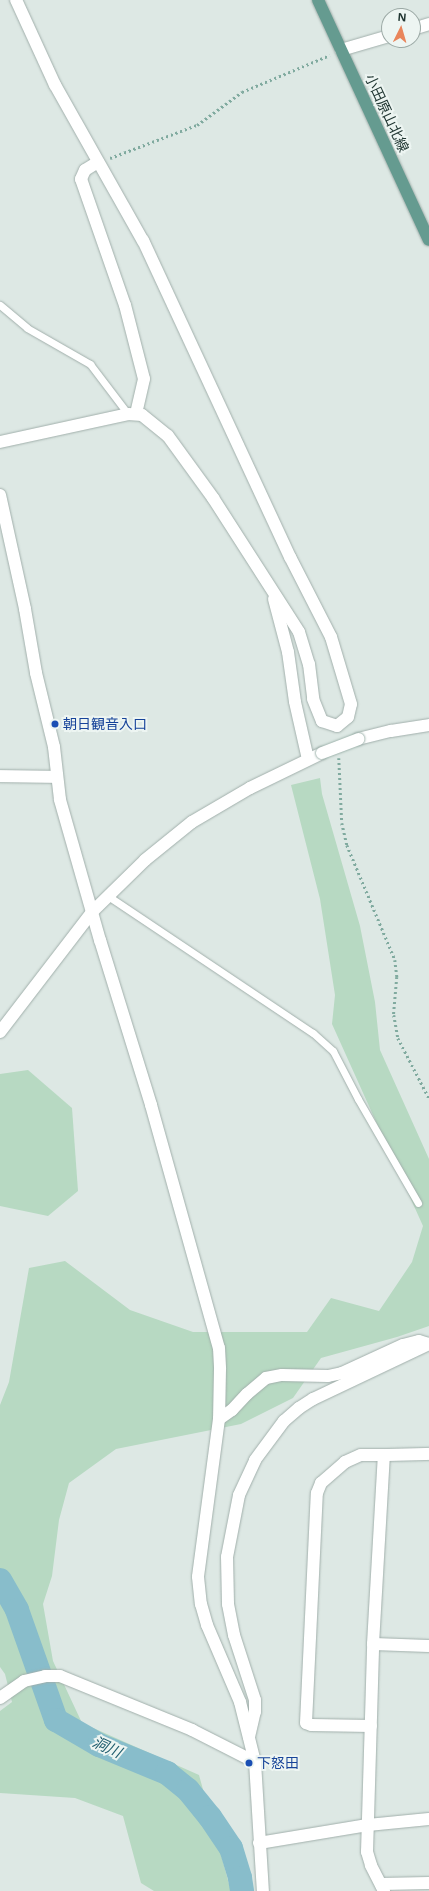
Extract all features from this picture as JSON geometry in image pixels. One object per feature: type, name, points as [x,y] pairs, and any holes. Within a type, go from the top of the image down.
[{"type":"main road","name":"小田原山北線","points":[[318,0],[429,240]]},
{"type":"street","points":[[0,442],[132,414],[142,415],[168,436],[213,498],[270,584],[299,632],[309,664],[313,698],[322,721],[337,726],[348,717],[351,704],[331,637],[290,557],[143,241],[55,84],[16,0]]},
{"type":"street","points":[[341,50],[381,38]]},
{"type":"street","points":[[98,162],[85,170],[81,179],[125,305],[144,379],[132,414]]},
{"type":"street","points":[[0,495],[25,609],[36,673],[54,747],[60,800],[93,911],[100,940],[151,1105],[219,1348],[219,1419],[198,1577],[201,1604],[207,1625],[240,1702],[255,1762],[263,1891]]},
{"type":"street","points":[[270,584],[288,652],[295,702],[308,759]]},
{"type":"street","points":[[0,1032],[93,911],[146,860],[192,822],[250,788],[322,753],[358,739],[391,731],[429,725]]},
{"type":"street","points":[[0,776],[57,777]]},
{"type":"street","points":[[219,1419],[232,1410],[247,1394],[266,1378],[282,1374],[328,1376],[342,1373],[404,1345],[419,1341],[429,1344]]},
{"type":"street","points":[[249,1737],[255,1712],[255,1700],[234,1635],[228,1604],[227,1558],[239,1496],[256,1460],[284,1421],[299,1408],[313,1399],[429,1344]]},
{"type":"street","points":[[370,1726],[311,1725],[306,1723],[317,1493],[321,1483],[345,1462],[361,1455],[429,1454]]},
{"type":"street","points":[[384,1455],[373,1644],[368,1852],[371,1865],[382,1888],[429,1883]]},
{"type":"street","points":[[373,1644],[429,1646]]},
{"type":"street","points":[[0,1698],[24,1681],[45,1676],[60,1676],[192,1730],[255,1762]]},
{"type":"street","points":[[259,1843],[368,1825],[429,1819]]},
{"type":"lane","points":[[0,305],[27,328],[90,364],[132,414]]},
{"type":"lane","points":[[108,896],[313,1033],[334,1051],[358,1099],[418,1203]]},
{"type":"path","points":[[98,162],[198,125],[242,92],[341,50]]},
{"type":"path","points":[[339,756],[342,823],[347,844],[395,960],[397,977],[394,1015],[398,1038],[429,1098]]},
{"type":"green space","points":[[320,778],[322,794],[360,926],[375,1002],[380,1050],[429,1159],[429,1326],[397,1337],[321,1358],[293,1398],[241,1424],[116,1449],[69,1483],[59,1520],[52,1576],[43,1604],[53,1661],[82,1723],[199,1775],[231,1891],[154,1891],[141,1883],[123,1816],[75,1798],[0,1793],[0,1711],[12,1702],[5,1674],[0,1667],[0,1405],[9,1382],[29,1268],[65,1261],[130,1310],[193,1332],[307,1332],[331,1298],[379,1311],[412,1262],[423,1226],[332,1024],[335,995],[320,899],[291,785]]},
{"type":"green space","points":[[28,1070],[72,1108],[78,1191],[48,1216],[0,1206],[0,1074]]},
{"type":"waterway","name":"洞川","points":[[0,1580],[17,1610],[56,1720],[99,1745],[167,1773],[188,1790],[210,1817],[231,1848],[240,1878],[242,1891]]},
{"type":"place","name":"朝日観音入口","points":[[55,724]]},
{"type":"place","name":"下怒田","points":[[249,1763]]}]
